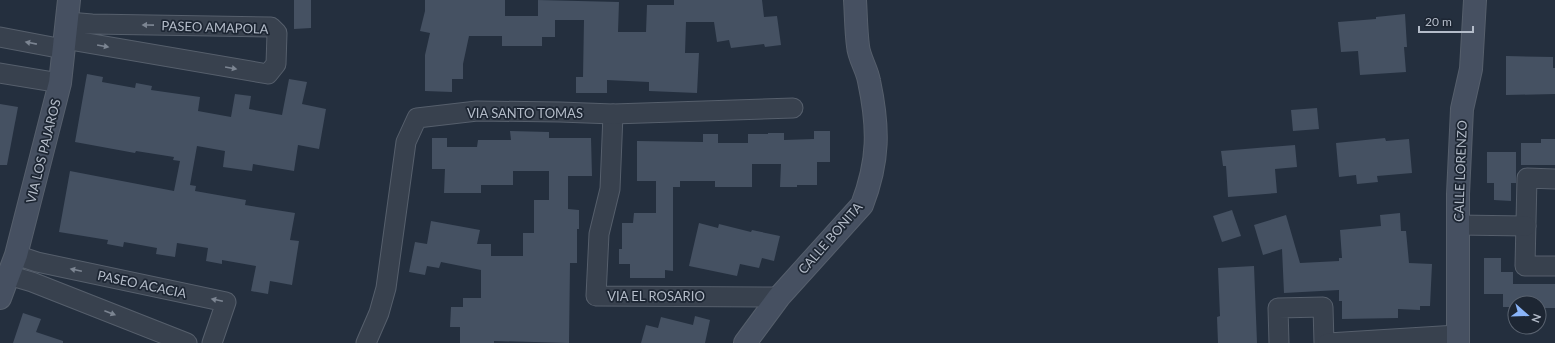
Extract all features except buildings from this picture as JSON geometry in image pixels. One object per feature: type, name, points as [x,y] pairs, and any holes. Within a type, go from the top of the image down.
[{"type":"street","name":"VIA LOS PAJAROS","points":[[0,298],[16,255],[60,83],[69,0]]},
{"type":"street","name":"CALLE BONITA","points":[[745,343],[779,297],[862,205],[873,172],[877,147],[874,112],[869,80],[858,48],[856,0]]},
{"type":"street","name":"CALLE LORENZO","points":[[1458,339],[1458,225],[1462,109],[1471,69],[1475,0]]},
{"type":"street","name":"PASEO AMAPOLA","points":[[99,24],[271,27],[277,33],[276,64],[268,74],[65,36],[99,24]]},
{"type":"street","points":[[0,37],[65,36]]},
{"type":"street","points":[[0,73],[60,83]]},
{"type":"street","name":"VIA SANTO TOMAS","points":[[366,343],[379,313],[386,288],[406,142],[417,118],[477,111],[613,114],[793,108]]},
{"type":"street","name":"VIA EL ROSARIO","points":[[613,114],[610,189],[599,234],[596,296],[779,297]]},
{"type":"street","points":[[1555,179],[1527,178],[1525,266],[1555,266]]},
{"type":"street","points":[[1458,225],[1526,226]]},
{"type":"street","name":"PASEO ACACIA","points":[[16,255],[37,262],[226,302],[212,343]]},
{"type":"street","points":[[8,275],[32,282],[187,343]]},
{"type":"street","points":[[1279,343],[1278,308],[1323,307],[1324,343]]},
{"type":"street","points":[[1328,343],[1458,339]]}]
